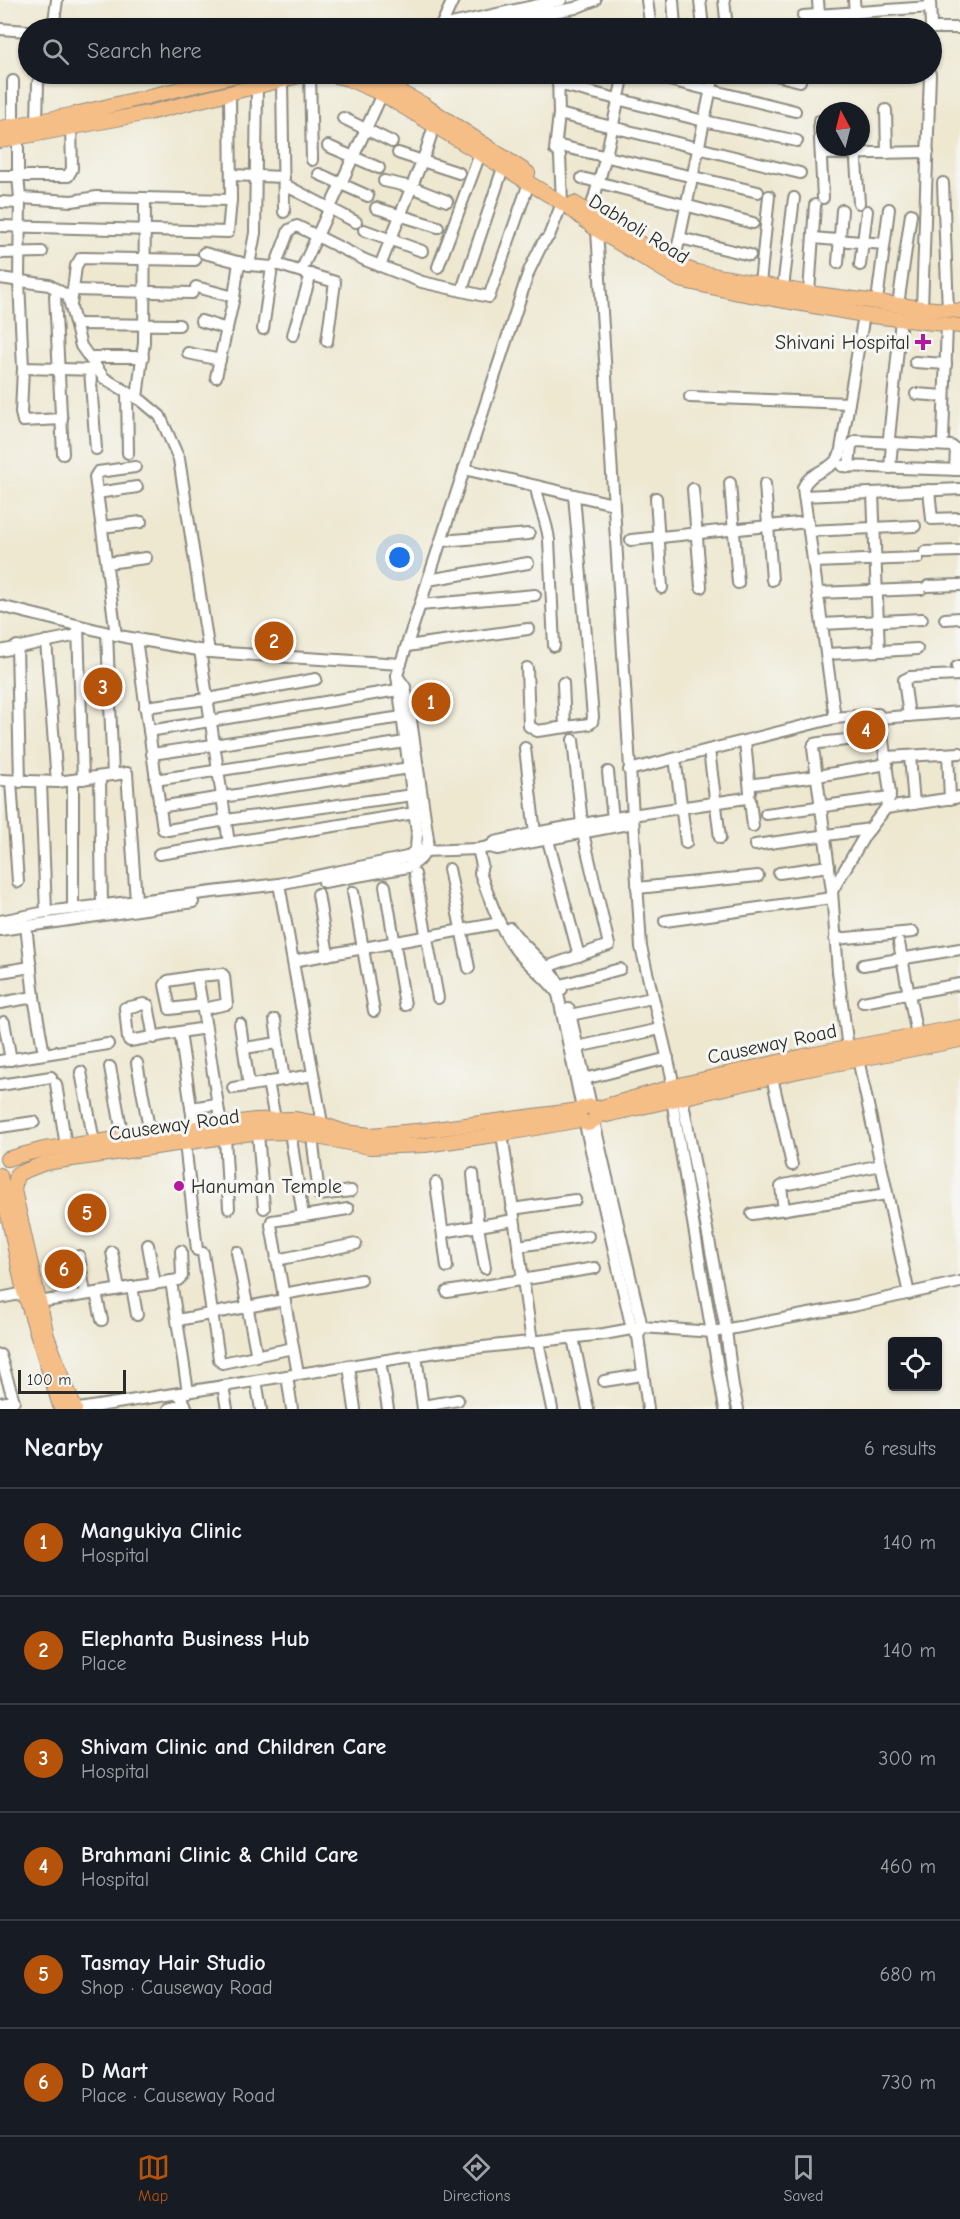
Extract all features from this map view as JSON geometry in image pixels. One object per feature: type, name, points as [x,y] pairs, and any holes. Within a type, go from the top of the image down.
[{"type":"main road","points":[[0,141],[11,130],[37,121],[200,84]]},
{"type":"main road","name":"Dabholi Road","points":[[11,130],[71,127],[148,113],[265,84]]},
{"type":"main road","name":"Dabholi Road","points":[[364,84],[529,183],[590,212],[674,264],[697,272],[809,293],[922,308],[954,318]]},
{"type":"main road","name":"Dabholi Road","points":[[385,84],[423,104],[559,198],[597,230],[680,280],[864,315],[901,319],[954,318]]},
{"type":"main road","name":"Causeway Road","points":[[675,1090],[772,1077],[917,1035],[960,1027]]},
{"type":"main road","name":"Causeway Road","points":[[3,1161],[45,1149],[194,1128],[258,1133],[290,1132],[370,1147],[425,1145],[502,1134],[588,1115],[675,1090],[854,1053],[960,1040]]},
{"type":"main road","name":"Causeway Road","points":[[0,1175],[10,1179],[45,1163],[185,1143],[223,1131],[272,1120],[294,1119],[322,1124],[345,1132],[370,1135],[588,1115]]},
{"type":"main road","points":[[3,1161],[16,1162],[18,1168],[14,1190],[47,1336],[77,1409]]},
{"type":"main road","points":[[0,1175],[25,1293],[61,1409]]},
{"type":"street","points":[[54,18],[57,0]]},
{"type":"street","points":[[442,18],[452,0]]},
{"type":"street","points":[[482,18],[553,4],[575,8],[595,0]]},
{"type":"street","points":[[647,0],[649,18]]},
{"type":"street","points":[[673,0],[674,18]]},
{"type":"street","points":[[700,0],[702,18]]},
{"type":"street","points":[[724,0],[726,18]]},
{"type":"street","points":[[818,0],[819,15]]},
{"type":"street","points":[[854,0],[855,12]]},
{"type":"street","points":[[503,18],[553,4]]},
{"type":"street","points":[[803,16],[855,12],[891,5],[930,4]]},
{"type":"street","points":[[942,28],[960,28]]},
{"type":"street","points":[[0,29],[18,30]]},
{"type":"street","points":[[13,81],[11,130],[20,200],[21,413],[23,421],[62,419]]},
{"type":"street","points":[[37,121],[38,84]]},
{"type":"street","points":[[282,84],[284,212]]},
{"type":"street","points":[[306,84],[312,160]]},
{"type":"street","points":[[421,851],[397,675],[529,271],[542,244],[549,236],[559,198],[553,157],[559,114],[558,84]]},
{"type":"street","points":[[573,84],[619,99],[704,121],[797,141]]},
{"type":"street","points":[[590,212],[606,156],[622,84]]},
{"type":"street","points":[[686,84],[795,111]]},
{"type":"street","points":[[674,264],[712,84]]},
{"type":"street","points":[[922,308],[930,84]]},
{"type":"street","points":[[216,377],[234,297],[255,233],[257,86]]},
{"type":"street","points":[[0,226],[228,231],[231,200],[230,93]]},
{"type":"street","points":[[293,335],[306,272],[317,236],[382,94]]},
{"type":"street","points":[[885,110],[887,153]]},
{"type":"street","points":[[559,114],[800,173]]},
{"type":"street","points":[[343,118],[392,142]]},
{"type":"street","points":[[380,266],[434,126]]},
{"type":"street","points":[[0,176],[68,176],[72,169],[71,127]]},
{"type":"street","points":[[556,145],[764,194],[760,284]]},
{"type":"street","points":[[328,146],[379,168]]},
{"type":"street","points":[[870,151],[928,153]]},
{"type":"street","points":[[398,153],[459,173]]},
{"type":"street","points":[[438,267],[480,154]]},
{"type":"street","points":[[809,293],[813,237],[819,202],[821,156]]},
{"type":"street","points":[[857,156],[863,207],[863,243],[860,265]]},
{"type":"street","points":[[464,284],[503,168]]},
{"type":"street","points":[[319,174],[368,196]]},
{"type":"street","points":[[231,175],[256,176],[284,181],[329,210],[356,222]]},
{"type":"street","points":[[582,178],[753,224]]},
{"type":"street","points":[[384,181],[411,187],[447,201]]},
{"type":"street","points":[[263,329],[274,266],[291,227],[297,226],[380,266],[422,282],[489,297],[529,183]]},
{"type":"street","points":[[943,183],[954,318],[946,364],[943,438]]},
{"type":"street","points":[[0,202],[72,201],[97,197],[231,200]]},
{"type":"street","points":[[783,288],[794,198]]},
{"type":"street","points":[[137,398],[143,357],[146,199]]},
{"type":"street","points":[[376,208],[438,227]]},
{"type":"street","points":[[877,301],[889,209]]},
{"type":"street","points":[[838,263],[842,210]]},
{"type":"street","points":[[898,305],[911,214]]},
{"type":"street","points":[[364,230],[423,251]]},
{"type":"street","points":[[597,230],[640,947],[668,1058],[726,1330],[738,1409]]},
{"type":"street","points":[[813,237],[884,244]]},
{"type":"street","points":[[680,238],[750,255]]},
{"type":"street","points":[[0,253],[42,252]]},
{"type":"street","points":[[204,253],[244,264],[274,266],[333,280],[336,284],[327,341]]},
{"type":"street","points":[[71,305],[76,266],[81,258],[195,260]]},
{"type":"street","points":[[0,278],[49,285],[68,296],[81,346],[94,370],[96,449]]},
{"type":"street","points":[[73,290],[144,292],[194,290],[234,297]]},
{"type":"street","points":[[54,296],[60,369],[63,454]]},
{"type":"street","points":[[832,466],[840,455],[864,315]]},
{"type":"street","points":[[890,468],[890,441],[901,319]]},
{"type":"street","points":[[201,321],[227,328]]},
{"type":"street","points":[[76,324],[179,325]]},
{"type":"street","points":[[188,353],[220,360]]},
{"type":"street","points":[[89,357],[143,357]]},
{"type":"street","points":[[915,362],[946,364]]},
{"type":"street","points":[[22,368],[94,370],[160,416],[179,459],[208,699],[229,843]]},
{"type":"street","points":[[127,392],[128,453]]},
{"type":"street","points":[[916,394],[945,396]]},
{"type":"street","points":[[690,398],[849,403]]},
{"type":"street","points":[[835,718],[803,488],[806,481],[812,475],[832,466],[957,470],[954,447],[890,441],[853,442],[849,466]]},
{"type":"street","points":[[113,775],[112,634],[107,563],[95,473],[135,467]]},
{"type":"street","points":[[464,469],[613,504]]},
{"type":"street","points":[[730,483],[738,583]]},
{"type":"street","points":[[765,484],[772,580]]},
{"type":"street","points":[[536,486],[538,504],[548,527],[554,646]]},
{"type":"street","points":[[97,493],[137,487]]},
{"type":"street","points":[[693,489],[701,586]]},
{"type":"street","points":[[804,496],[960,489]]},
{"type":"street","points":[[929,490],[933,519],[960,518]]},
{"type":"street","points":[[873,493],[879,651]]},
{"type":"street","points":[[527,668],[529,726],[537,731],[592,722],[574,495]]},
{"type":"street","points":[[656,498],[662,588]]},
{"type":"street","points":[[102,527],[141,522]]},
{"type":"street","points":[[631,540],[768,526],[875,528],[915,526]]},
{"type":"street","points":[[441,541],[529,534]]},
{"type":"street","points":[[813,562],[876,560],[960,551]]},
{"type":"street","points":[[107,563],[146,558]]},
{"type":"street","points":[[428,580],[528,563]]},
{"type":"street","points":[[818,593],[960,585]]},
{"type":"street","points":[[420,605],[535,595]]},
{"type":"street","points":[[0,606],[78,630],[204,651],[400,664]]},
{"type":"street","points":[[945,619],[960,618]]},
{"type":"street","points":[[822,624],[921,619]]},
{"type":"street","points":[[406,645],[528,629]]},
{"type":"street","points":[[0,651],[78,630]]},
{"type":"street","points":[[73,909],[78,779],[78,630]]},
{"type":"street","points":[[136,639],[162,826],[168,830],[413,795]]},
{"type":"street","points":[[46,640],[57,782]]},
{"type":"street","points":[[17,646],[10,781],[18,882]]},
{"type":"street","points":[[827,654],[917,649]]},
{"type":"street","points":[[909,716],[904,680],[959,670]]},
{"type":"street","points":[[397,675],[405,687],[409,706],[428,839],[421,851]]},
{"type":"street","points":[[145,707],[208,699],[316,679]]},
{"type":"street","points":[[563,683],[565,727]]},
{"type":"street","points":[[149,731],[398,690]]},
{"type":"street","points":[[880,718],[960,712]]},
{"type":"street","points":[[629,770],[835,718],[878,714],[890,796],[886,808],[846,864],[832,894]]},
{"type":"street","points":[[152,754],[402,717]]},
{"type":"street","points":[[883,736],[814,744],[829,866],[835,939],[854,1053],[909,1294]]},
{"type":"street","points":[[546,968],[609,945],[583,829],[573,740]]},
{"type":"street","points":[[745,741],[752,788],[910,756],[960,753]]},
{"type":"street","points":[[156,780],[405,742]]},
{"type":"street","points":[[525,748],[535,833]]},
{"type":"street","points":[[709,750],[720,838]]},
{"type":"street","points":[[886,808],[955,798],[948,754]]},
{"type":"street","points":[[910,756],[914,804]]},
{"type":"street","points":[[676,765],[686,843]]},
{"type":"street","points":[[159,807],[410,768]]},
{"type":"street","points":[[608,772],[613,819]]},
{"type":"street","points":[[10,781],[57,782],[127,773],[136,901]]},
{"type":"street","points":[[100,778],[102,906]]},
{"type":"street","points":[[41,783],[46,912]]},
{"type":"street","points":[[766,814],[890,796]]},
{"type":"street","points":[[483,848],[495,842],[535,833],[583,829],[681,807],[748,798],[753,826]]},
{"type":"street","points":[[159,854],[415,813]]},
{"type":"street","points":[[0,930],[279,887],[407,857],[421,851],[497,849],[548,840],[613,819],[632,819]]},
{"type":"street","points":[[755,845],[870,829]]},
{"type":"street","points":[[548,840],[579,956]]},
{"type":"street","points":[[483,848],[480,873],[500,923],[518,953],[558,994],[637,1331],[648,1409]]},
{"type":"street","points":[[482,865],[510,928],[520,942],[561,985],[584,1079],[588,1115]]},
{"type":"street","points":[[779,873],[829,866]]},
{"type":"street","points":[[449,868],[469,968]]},
{"type":"street","points":[[415,874],[438,998]]},
{"type":"street","points":[[637,888],[758,876]]},
{"type":"street","points":[[385,886],[405,1005]]},
{"type":"street","points":[[0,921],[46,912],[136,901],[279,887]]},
{"type":"street","points":[[279,887],[322,1124],[318,1138],[319,1195],[351,1191]]},
{"type":"street","points":[[353,892],[374,1011]]},
{"type":"street","points":[[318,894],[328,955]]},
{"type":"street","points":[[665,921],[832,894]]},
{"type":"street","points":[[293,962],[500,923]]},
{"type":"street","points":[[26,925],[34,997],[44,1054]]},
{"type":"street","points":[[835,939],[913,932]]},
{"type":"street","points":[[899,943],[917,1035]]},
{"type":"street","points":[[863,965],[960,949]]},
{"type":"street","points":[[0,972],[31,967]]},
{"type":"street","points":[[561,985],[620,969]]},
{"type":"street","points":[[222,974],[227,1004],[170,1009],[165,985],[168,981],[197,976],[222,974]]},
{"type":"street","points":[[197,976],[223,1131],[229,1208]]},
{"type":"street","points":[[863,1002],[960,984]]},
{"type":"street","points":[[0,1003],[34,997]]},
{"type":"street","points":[[570,1015],[652,998]]},
{"type":"street","points":[[275,1020],[284,1080]]},
{"type":"street","points":[[4,1022],[5,1061],[108,1044]]},
{"type":"street","points":[[240,1024],[249,1085]]},
{"type":"street","points":[[154,1038],[206,1028]]},
{"type":"street","points":[[577,1047],[660,1029]]},
{"type":"street","points":[[180,1032],[194,1128]]},
{"type":"street","points":[[244,1048],[278,1043]]},
{"type":"street","points":[[584,1079],[668,1058]]},
{"type":"street","points":[[137,1063],[150,1134]]},
{"type":"street","points":[[110,1067],[123,1138]]},
{"type":"street","points":[[81,1072],[94,1142]]},
{"type":"street","points":[[233,1088],[307,1076]]},
{"type":"street","points":[[772,1077],[792,1165]]},
{"type":"street","points":[[0,1085],[53,1080],[66,1146]]},
{"type":"street","points":[[265,1083],[272,1120]]},
{"type":"street","points":[[675,1090],[725,1409]]},
{"type":"street","points":[[191,1108],[217,1104]]},
{"type":"street","points":[[0,1127],[34,1122]]},
{"type":"street","points":[[290,1132],[303,1216]]},
{"type":"street","points":[[258,1133],[264,1208]]},
{"type":"street","points":[[502,1134],[522,1280],[552,1409]]},
{"type":"street","points":[[185,1143],[200,1251],[219,1359],[222,1363],[293,1348]]},
{"type":"street","points":[[784,1210],[781,1190],[784,1185],[880,1165]]},
{"type":"street","points":[[473,1174],[477,1226],[485,1268]]},
{"type":"street","points":[[436,1183],[447,1267]]},
{"type":"street","points":[[752,1214],[887,1194]]},
{"type":"street","points":[[442,1232],[477,1226],[575,1200]]},
{"type":"street","points":[[292,1409],[293,1348],[276,1260],[271,1229],[272,1221],[348,1209]]},
{"type":"street","points":[[518,1246],[588,1236]]},
{"type":"street","points":[[276,1260],[356,1244]]},
{"type":"street","points":[[148,1245],[155,1284]]},
{"type":"street","points":[[39,1302],[178,1280],[182,1276],[181,1251]]},
{"type":"street","points":[[112,1252],[119,1289]]},
{"type":"street","points":[[237,1252],[257,1357]]},
{"type":"street","points":[[79,1256],[102,1320]]},
{"type":"street","points":[[447,1292],[595,1268]]},
{"type":"street","points":[[177,1320],[248,1308],[283,1297],[362,1280]]},
{"type":"street","points":[[169,1409],[186,1407],[171,1281]]},
{"type":"street","points":[[77,1409],[416,1355],[637,1331],[713,1332],[959,1285]]},
{"type":"street","points":[[132,1287],[137,1315]]},
{"type":"street","points":[[0,1298],[25,1293]]},
{"type":"street","points":[[573,1338],[588,1409]]},
{"type":"street","points":[[0,1355],[14,1401],[0,1403]]},
{"type":"street","points":[[416,1355],[423,1407],[458,1400]]},
{"type":"street","points":[[380,1361],[388,1409]]},
{"type":"street","points":[[349,1366],[355,1409]]},
{"type":"street","points":[[604,1381],[642,1375]]},
{"type":"street","points":[[256,1381],[261,1409]]},
{"type":"street","points":[[223,1386],[227,1409]]},
{"type":"place","name":"Shivani Hospital","points":[[923,342]]},
{"type":"place","name":"Elephanta Business Hub","points":[[274,641]]},
{"type":"place","name":"Shivam Clinic and Children Care","points":[[103,687]]},
{"type":"place","name":"Mangukiya Clinic","points":[[431,702]]},
{"type":"place","name":"Brahmani Clinic & Child Care","points":[[866,730]]},
{"type":"place","name":"Hanuman Temple","points":[[179,1186]]},
{"type":"place","name":"Tasmay Hair Studio","points":[[87,1213]]},
{"type":"place","name":"D Mart","points":[[64,1269]]}]
